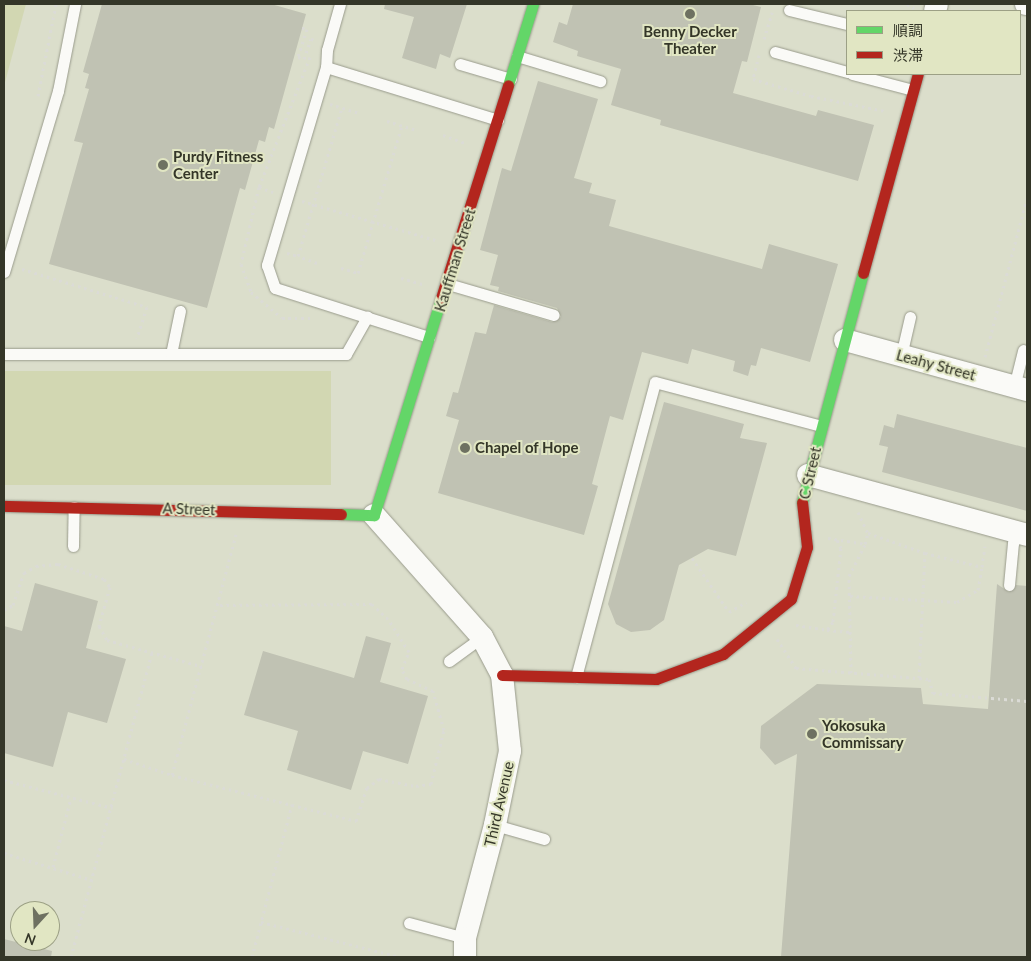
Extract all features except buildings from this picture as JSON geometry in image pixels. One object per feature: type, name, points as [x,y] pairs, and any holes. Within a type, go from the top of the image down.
[{"type":"street","name":"Kauffman Street","points":[[374,515],[448,284],[533,4]]},
{"type":"street","points":[[915,8],[937,4]]},
{"type":"street","name":"C Street","points":[[502,675],[656,679],[723,654],[791,599],[807,547],[802,504],[808,475],[918,75]]},
{"type":"street","name":"Leahy Street","points":[[845,340],[1020,389]]},
{"type":"street","points":[[808,475],[1023,534]]},
{"type":"street","name":"A Street","points":[[4,506],[74,505],[374,515]]},
{"type":"street","name":"Third Avenue","points":[[374,515],[482,637],[502,675],[510,752],[495,826],[465,947]]},
{"type":"lane","points":[[4,272],[58,90],[75,4]]},
{"type":"lane","points":[[338,4],[327,50],[326,67],[267,265],[275,288],[431,338]]},
{"type":"lane","points":[[789,10],[846,24]]},
{"type":"lane","points":[[775,52],[846,72]]},
{"type":"lane","points":[[517,56],[600,81]]},
{"type":"lane","points":[[460,64],[510,78]]},
{"type":"lane","points":[[326,67],[498,120]]},
{"type":"lane","points":[[856,75],[914,90]]},
{"type":"lane","points":[[448,284],[554,315]]},
{"type":"lane","points":[[171,354],[180,311]]},
{"type":"lane","points":[[4,354],[346,354],[367,317]]},
{"type":"lane","points":[[900,356],[910,318]]},
{"type":"lane","points":[[1020,389],[1023,350]]},
{"type":"lane","points":[[576,677],[655,382],[821,426]]},
{"type":"lane","points":[[73,546],[74,505]]},
{"type":"lane","points":[[1009,585],[1012,543],[1023,534]]},
{"type":"lane","points":[[449,661],[482,637]]},
{"type":"lane","points":[[495,826],[544,839]]},
{"type":"lane","points":[[409,923],[465,947]]},
{"type":"path","points":[[36,104],[56,4]]},
{"type":"path","points":[[302,28],[307,29],[298,57],[304,59],[310,39],[315,40]]},
{"type":"path","points":[[327,50],[314,46],[259,187],[372,224],[441,241]]},
{"type":"path","points":[[327,104],[360,113]]},
{"type":"path","points":[[298,256],[342,107]]},
{"type":"path","points":[[387,121],[417,130]]},
{"type":"path","points":[[341,268],[358,273],[402,125]]},
{"type":"path","points":[[980,377],[1027,198]]},
{"type":"path","points":[[281,251],[317,263]]},
{"type":"path","points":[[22,269],[147,307],[140,337],[130,341]]},
{"type":"path","points":[[850,596],[922,602],[957,602],[978,590],[990,525]]},
{"type":"path","points":[[172,775],[219,605],[238,528]]},
{"type":"path","points":[[851,673],[849,576],[865,544],[868,533]]},
{"type":"path","points":[[820,537],[865,544]]},
{"type":"path","points":[[838,540],[841,548],[833,622],[827,630],[851,632]]},
{"type":"path","points":[[919,678],[925,553],[982,566]]},
{"type":"path","points":[[692,558],[729,612],[751,599],[796,668],[929,679],[932,693],[1027,701]]},
{"type":"path","points":[[4,610],[13,605],[24,573],[36,566],[58,564],[104,578],[110,587],[99,626],[107,640],[201,666]]},
{"type":"path","points":[[124,759],[172,775],[292,804],[356,822],[367,788],[379,779],[416,786],[431,784],[444,730],[433,691],[425,684],[407,679],[402,669],[409,652],[388,619],[372,604],[219,605]]},
{"type":"path","points":[[71,957],[152,652]]},
{"type":"path","points":[[4,780],[112,808]]},
{"type":"path","points":[[53,867],[71,798]]},
{"type":"path","points":[[252,957],[292,804]]},
{"type":"path","points":[[4,853],[92,880]]},
{"type":"path","points":[[261,922],[400,957]]},
{"type":"green space","points":[[4,4],[26,4],[4,86]]},
{"type":"green space","points":[[4,371],[331,371],[331,485],[4,485]]},
{"type":"traffic: fast","points":[[508,85],[533,4]]},
{"type":"traffic: fast","points":[[802,502],[863,273]]},
{"type":"traffic: fast","points":[[341,514],[374,515],[441,298]]},
{"type":"traffic: jam","points":[[863,273],[918,75]]},
{"type":"traffic: jam","points":[[441,298],[508,85]]},
{"type":"traffic: jam","points":[[502,675],[656,679],[723,654],[791,599],[807,547],[802,502]]},
{"type":"traffic: jam","points":[[4,506],[341,514]]},
{"type":"place","name":"Benny Decker Theater","points":[[690,14]]},
{"type":"place","name":"Purdy Fitness Center","points":[[163,165]]},
{"type":"place","name":"Chapel of Hope","points":[[465,448]]},
{"type":"place","name":"Yokosuka Commissary","points":[[812,734]]}]
